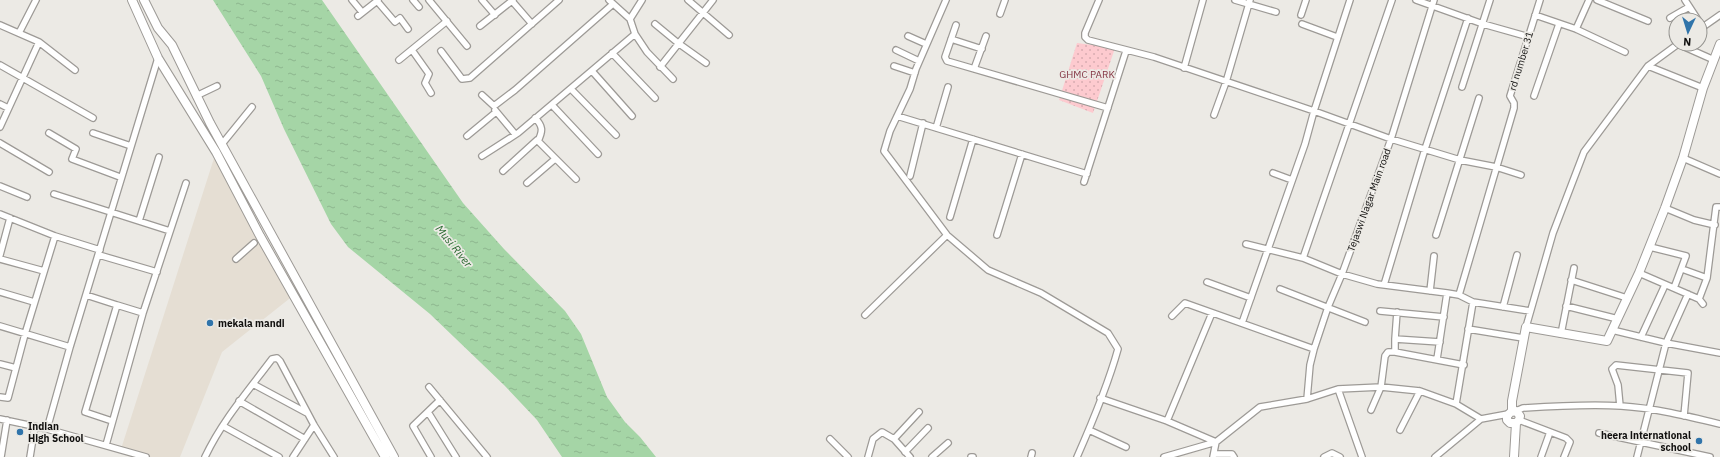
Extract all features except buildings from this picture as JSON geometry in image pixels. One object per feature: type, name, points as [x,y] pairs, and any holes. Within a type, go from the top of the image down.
[{"type":"street","points":[[19,33],[36,0]]},
{"type":"street","points":[[132,0],[158,58],[216,152],[260,236],[385,457]]},
{"type":"street","points":[[144,0],[158,28],[172,45],[196,96],[394,457]]},
{"type":"street","points":[[352,0],[360,14],[378,0],[396,22],[400,18],[408,28]]},
{"type":"street","points":[[413,0],[419,7]]},
{"type":"street","points":[[429,0],[467,46]]},
{"type":"street","points":[[482,0],[495,15]]},
{"type":"street","points":[[480,26],[512,0],[532,24]]},
{"type":"street","points":[[441,51],[462,79],[470,78],[559,0]]},
{"type":"street","points":[[630,19],[642,0]]},
{"type":"street","points":[[688,0],[729,35]]},
{"type":"street","points":[[660,67],[712,0]]},
{"type":"street","points":[[946,0],[919,61],[910,89],[897,116],[884,151],[947,235],[988,270],[1041,292],[1108,333],[1118,349],[1111,374],[1077,457]]},
{"type":"street","points":[[1000,14],[1006,0]]},
{"type":"street","points":[[1099,0],[1085,33],[1085,37],[1088,40],[1154,58],[1314,111],[1391,139],[1460,160],[1496,167],[1521,175]]},
{"type":"street","points":[[1184,68],[1203,0]]},
{"type":"street","points":[[1235,0],[1249,2],[1276,12]]},
{"type":"street","points":[[1301,15],[1306,0]]},
{"type":"street","points":[[1242,323],[1305,144],[1337,37],[1350,0]]},
{"type":"street","points":[[1303,258],[1392,0]]},
{"type":"street","points":[[1416,0],[1433,3],[1483,24],[1529,37]]},
{"type":"street","points":[[1462,87],[1490,0]]},
{"type":"street","name":"rd number 31","points":[[1459,295],[1514,108],[1514,104],[1510,96],[1540,0]]},
{"type":"street","points":[[1576,28],[1589,0]]},
{"type":"street","points":[[1597,0],[1648,22]]},
{"type":"street","points":[[1685,0],[1692,12]]},
{"type":"street","points":[[494,106],[515,90],[611,2],[630,19],[635,34],[647,52],[673,79]]},
{"type":"street","points":[[1214,115],[1226,82],[1249,2]]},
{"type":"street","name":"Tejaswi Nagar Main road","points":[[1307,399],[1310,364],[1314,349],[1391,139],[1433,3]]},
{"type":"street","points":[[1680,12],[1689,7]]},
{"type":"street","points":[[1535,15],[1559,24],[1576,28],[1625,52]]},
{"type":"street","points":[[1708,22],[1720,15]]},
{"type":"street","points":[[1384,285],[1425,149],[1468,18]]},
{"type":"street","points":[[400,60],[447,21]]},
{"type":"street","points":[[655,24],[706,63]]},
{"type":"street","points":[[1302,24],[1337,37]]},
{"type":"street","points":[[1534,96],[1559,24]]},
{"type":"street","points":[[0,25],[39,42],[75,70]]},
{"type":"street","points":[[956,26],[946,59],[974,70],[1108,108]]},
{"type":"street","points":[[482,156],[515,134],[552,105],[635,34]]},
{"type":"street","points":[[908,36],[926,44]]},
{"type":"street","points":[[974,70],[986,36]]},
{"type":"street","points":[[951,39],[982,49]]},
{"type":"street","points":[[0,127],[39,42]]},
{"type":"street","points":[[1526,327],[1607,341],[1639,273],[1666,208],[1683,158],[1703,88],[1720,44]]},
{"type":"street","points":[[412,50],[429,74],[425,83],[431,93]]},
{"type":"street","points":[[896,50],[919,61]]},
{"type":"street","points":[[1084,182],[1126,51]]},
{"type":"street","points":[[1564,457],[1570,442],[1566,438],[1518,422],[1512,424],[1508,422],[1507,418],[1512,412],[1512,401],[1523,338],[1553,233],[1584,152],[1648,66],[1668,51]]},
{"type":"street","points":[[1696,52],[1714,60]]},
{"type":"street","points":[[612,53],[655,98]]},
{"type":"street","points":[[47,429],[120,177],[158,58]]},
{"type":"street","points":[[0,65],[22,79],[93,118]]},
{"type":"street","points":[[894,66],[915,73]]},
{"type":"street","points":[[1648,66],[1703,88]]},
{"type":"street","points":[[592,71],[632,116]]},
{"type":"street","points":[[196,96],[217,86]]},
{"type":"street","points":[[936,128],[948,87]]},
{"type":"street","points":[[571,89],[616,135]]},
{"type":"street","points":[[482,95],[494,106],[496,112],[515,134]]},
{"type":"street","points":[[1436,235],[1479,98]]},
{"type":"street","points":[[0,104],[8,108]]},
{"type":"street","points":[[552,105],[598,154]]},
{"type":"street","points":[[222,144],[252,107]]},
{"type":"street","points":[[467,136],[496,112]]},
{"type":"street","points":[[897,116],[1087,174]]},
{"type":"street","points":[[503,171],[537,140],[538,141],[542,132],[541,124],[535,118]]},
{"type":"street","points":[[910,176],[923,123]]},
{"type":"street","points":[[49,133],[76,149],[72,160],[120,177]]},
{"type":"street","points":[[93,134],[131,146]]},
{"type":"street","points":[[950,217],[973,139]]},
{"type":"street","points":[[538,141],[576,180]]},
{"type":"street","points":[[0,143],[49,172]]},
{"type":"street","points":[[997,235],[1022,154]]},
{"type":"street","points":[[139,221],[159,157]]},
{"type":"street","points":[[527,183],[555,158]]},
{"type":"street","points":[[1683,158],[1720,174]]},
{"type":"street","points":[[1273,173],[1292,180]]},
{"type":"street","points":[[106,445],[143,314],[186,183]]},
{"type":"street","points":[[0,186],[27,197]]},
{"type":"street","points":[[54,194],[170,231]]},
{"type":"street","points":[[1699,299],[1707,278],[1715,225],[1716,207],[1720,207]]},
{"type":"street","points":[[1666,208],[1694,220],[1715,225]]},
{"type":"street","points":[[0,214],[19,223],[157,272]]},
{"type":"street","points":[[0,256],[10,218]]},
{"type":"street","points":[[865,315],[947,235]]},
{"type":"street","points":[[0,397],[8,398],[34,302],[55,236]]},
{"type":"street","points":[[236,259],[254,243]]},
{"type":"street","points":[[1246,244],[1303,258],[1342,274],[1384,285],[1459,295],[1473,302],[1530,311]]},
{"type":"street","points":[[1650,247],[1686,256],[1674,288]]},
{"type":"street","points":[[1503,307],[1517,255]]},
{"type":"street","points":[[1430,291],[1434,256]]},
{"type":"street","points":[[0,259],[44,271]]},
{"type":"street","points":[[1561,334],[1574,268]]},
{"type":"street","points":[[1682,269],[1707,278]]},
{"type":"street","points":[[1639,273],[1699,299],[1703,304]]},
{"type":"street","points":[[1571,280],[1627,298]]},
{"type":"street","points":[[1206,282],[1251,298]]},
{"type":"street","points":[[1641,337],[1665,285]]},
{"type":"street","points":[[1280,289],[1365,322]]},
{"type":"street","points":[[0,292],[34,302]]},
{"type":"street","points":[[1437,359],[1447,293]]},
{"type":"street","points":[[1637,457],[1666,343],[1688,294]]},
{"type":"street","points":[[86,295],[117,304],[143,314]]},
{"type":"street","points":[[1172,316],[1185,302],[1314,349]]},
{"type":"street","points":[[1456,404],[1464,364],[1473,302]]},
{"type":"street","points":[[112,420],[85,412],[117,304]]},
{"type":"street","points":[[1566,306],[1618,319]]},
{"type":"street","points":[[1380,311],[1444,317]]},
{"type":"street","points":[[1394,352],[1397,312]]},
{"type":"street","points":[[1166,421],[1212,313]]},
{"type":"street","points":[[0,326],[70,347]]},
{"type":"street","points":[[1468,329],[1523,338]]},
{"type":"street","points":[[1612,330],[1666,343],[1720,353]]},
{"type":"street","points":[[1395,339],[1440,342]]},
{"type":"street","points":[[1371,410],[1381,387],[1384,356],[1388,352],[1464,364]]},
{"type":"street","points":[[205,457],[212,442],[239,401],[272,359],[278,358],[314,425],[334,457]]},
{"type":"street","points":[[0,364],[16,368]]},
{"type":"street","points":[[1620,406],[1618,385],[1612,369],[1616,366],[1660,369],[1688,373],[1684,416]]},
{"type":"street","points":[[253,384],[308,413]]},
{"type":"street","points":[[429,387],[487,457]]},
{"type":"street","points":[[1164,457],[1216,442],[1260,407],[1307,399],[1338,389],[1381,387],[1420,391],[1456,404],[1481,419]]},
{"type":"street","points":[[1338,389],[1359,456]]},
{"type":"street","points":[[1400,430],[1420,391]]},
{"type":"street","points":[[1100,398],[1166,421],[1216,442]]},
{"type":"street","points":[[431,457],[413,426],[440,400]]},
{"type":"street","points":[[239,401],[305,439]]},
{"type":"street","points":[[1435,457],[1481,419],[1530,407],[1572,405],[1620,406],[1649,409],[1720,424]]},
{"type":"street","points":[[428,412],[456,457]]},
{"type":"street","points":[[894,439],[918,412]]},
{"type":"street","points":[[1512,412],[1520,416],[1514,457]]},
{"type":"street","points":[[0,419],[47,429],[146,457]]},
{"type":"street","points":[[1,457],[7,420]]},
{"type":"street","points":[[293,457],[314,425]]},
{"type":"street","points":[[30,457],[35,426]]},
{"type":"street","points":[[223,426],[279,457]]},
{"type":"street","points":[[868,457],[873,439],[882,432],[894,439],[907,455],[928,428]]},
{"type":"street","points":[[1089,430],[1126,447]]},
{"type":"street","points":[[1541,457],[1550,432]]},
{"type":"street","points":[[1600,432],[1710,457]]},
{"type":"street","points":[[830,439],[848,457]]},
{"type":"street","points":[[1216,442],[1214,455],[1232,454],[1234,457]]},
{"type":"street","points":[[932,457],[948,443]]},
{"type":"street","points":[[1324,457],[1332,453],[1340,457]]},
{"type":"shaded area","name":"mekala mandi","points":[[216,152],[294,295],[222,352],[180,457],[151,457],[121,449]]},
{"type":"green space","name":"GHMC PARK","points":[[1077,43],[1115,48],[1093,113],[1059,100]]},
{"type":"water","name":"Musi River","points":[[213,0],[322,0],[463,203],[504,249],[565,311],[581,334],[607,397],[625,422],[640,437],[656,457],[562,457],[537,420],[504,385],[430,314],[348,247],[331,224],[284,129],[261,76]]},
{"type":"place","name":"mekala mandi","points":[[210,323]]},
{"type":"place","name":"Indian High School","points":[[20,432]]},
{"type":"place","name":"heera international school","points":[[1699,441]]}]
